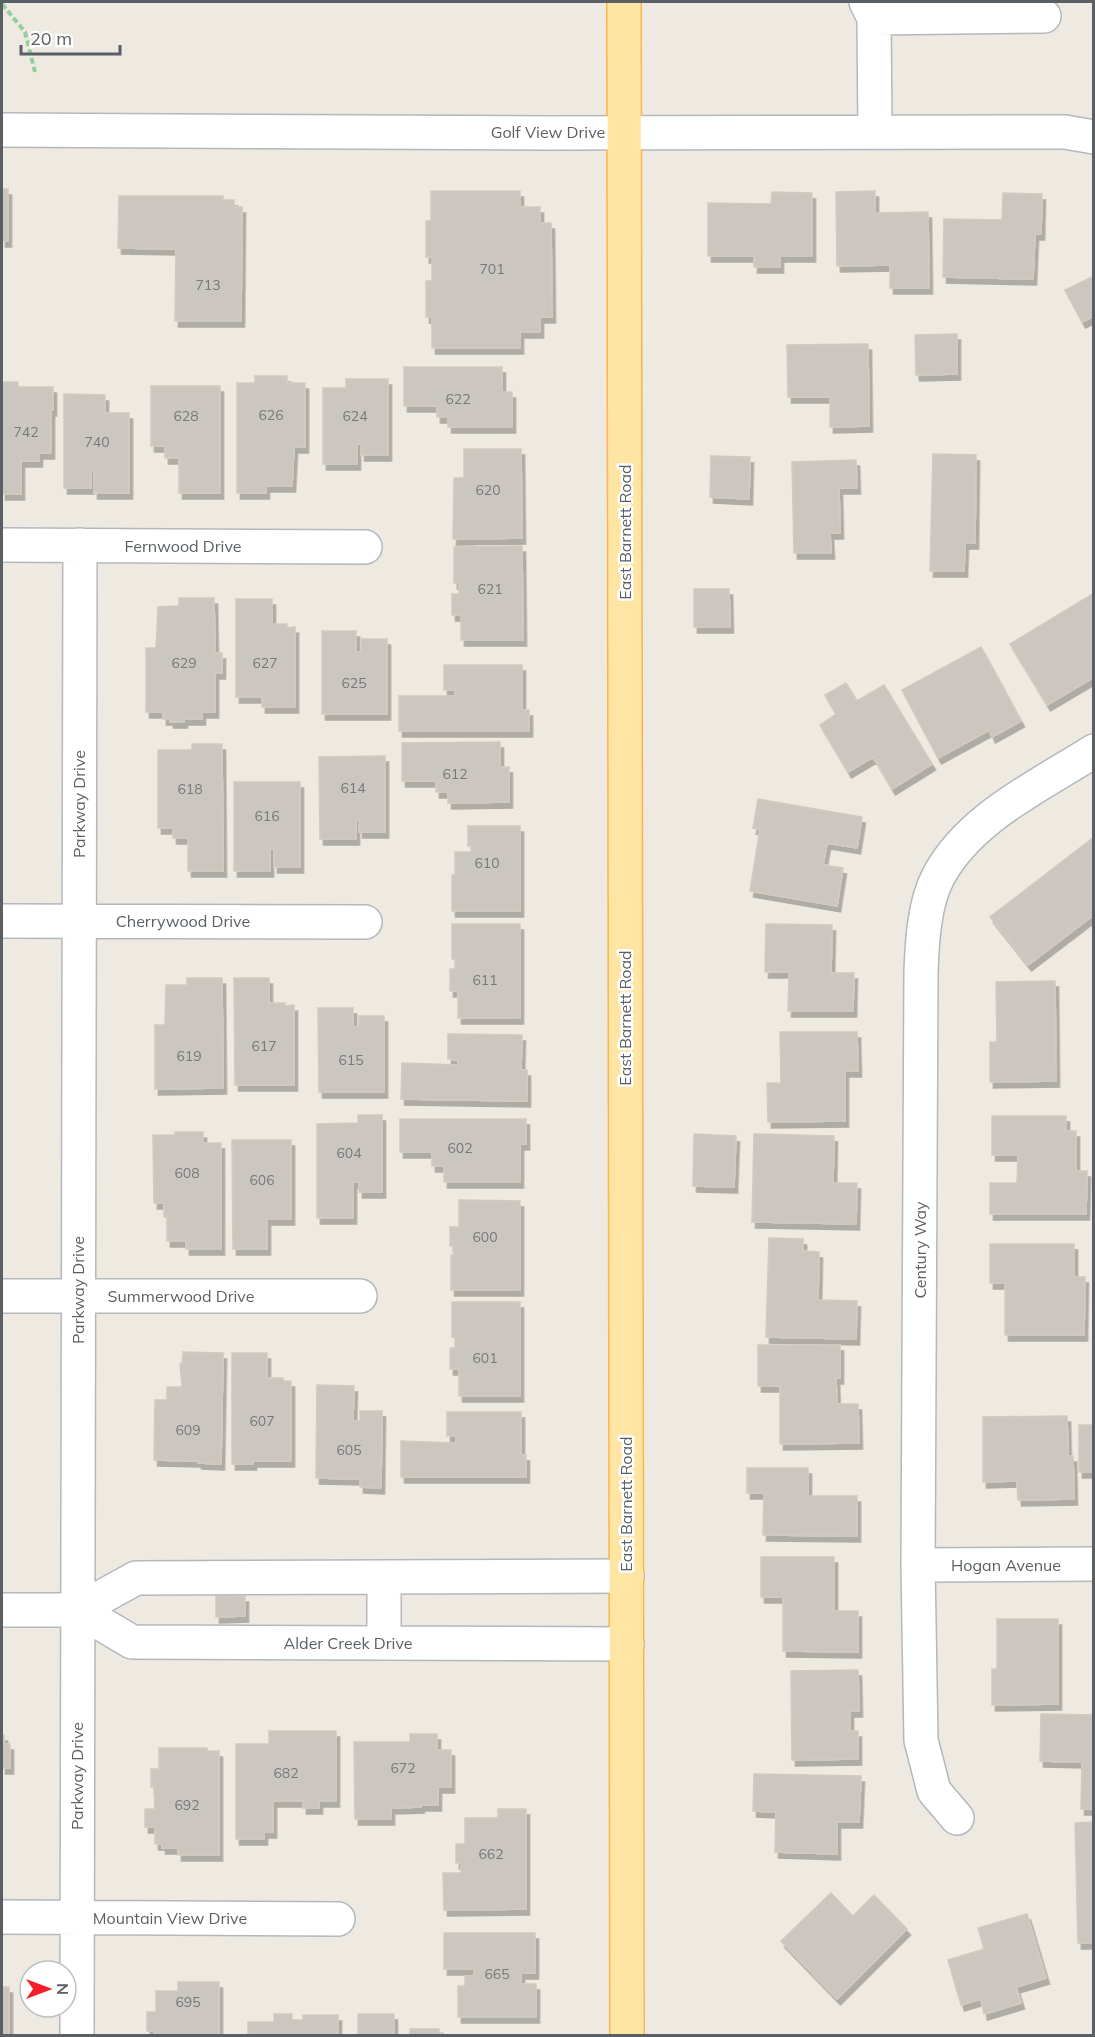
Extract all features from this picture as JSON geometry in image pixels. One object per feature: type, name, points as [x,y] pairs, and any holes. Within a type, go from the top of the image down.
[{"type":"main road","name":"East Barnett Road","points":[[624,2],[627,2036]]},
{"type":"street","points":[[875,132],[870,10],[1044,16]]},
{"type":"street","name":"Golf View Drive","points":[[2,130],[1065,132],[1094,137]]},
{"type":"street","name":"Fernwood Drive","points":[[2,545],[365,546]]},
{"type":"street","name":"Parkway Drive","points":[[77,2036],[80,545]]},
{"type":"street","name":"Century Way","points":[[957,1818],[934,1791],[921,1740],[918,1565],[923,927],[937,879],[958,845],[991,816],[1094,751]]},
{"type":"street","name":"Cherrywood Drive","points":[[2,921],[365,922]]},
{"type":"street","name":"Summerwood Drive","points":[[2,1296],[360,1296]]},
{"type":"street","name":"Hogan Avenue","points":[[918,1565],[1094,1564]]},
{"type":"street","points":[[2,1610],[78,1610],[135,1578],[627,1576]]},
{"type":"street","points":[[384,1577],[384,1643]]},
{"type":"street","name":"Alder Creek Drive","points":[[78,1610],[132,1642],[627,1644]]},
{"type":"street","name":"Mountain View Drive","points":[[2,1917],[338,1918]]},
{"type":"path","points":[[2,4],[25,32],[35,72]]},
{"type":"building","points":[[2,189],[8,189],[8,241],[2,241]]},
{"type":"building","points":[[431,191],[520,191],[520,207],[540,207],[540,223],[551,223],[552,317],[540,317],[540,332],[520,332],[520,348],[432,348],[432,317],[426,317],[426,281],[432,281],[432,257],[426,257],[426,221],[431,221]]},
{"type":"building","points":[[875,191],[875,213],[928,212],[929,288],[890,288],[890,265],[837,266],[836,192]]},
{"type":"building","points":[[772,192],[812,193],[812,256],[780,256],[780,267],[754,267],[754,256],[708,256],[708,203],[771,204]]},
{"type":"building","points":[[1003,193],[1042,194],[1041,234],[1035,234],[1033,279],[943,277],[944,219],[1002,220]]},
{"type":"building","points":[[119,196],[223,196],[223,200],[234,200],[234,207],[242,207],[241,321],[175,321],[176,249],[118,248]]},
{"type":"building","points":[[1094,276],[1094,316],[1082,322],[1065,290]]},
{"type":"building","points":[[957,334],[957,374],[916,375],[915,335]]},
{"type":"building","points":[[868,344],[869,426],[830,427],[830,397],[788,397],[787,345]]},
{"type":"building","points":[[404,367],[502,367],[502,392],[512,392],[512,427],[448,427],[448,417],[437,417],[437,406],[404,406]]},
{"type":"building","points":[[255,376],[287,376],[287,383],[305,383],[305,447],[294,447],[292,486],[266,486],[266,493],[237,493],[237,383],[255,383]]},
{"type":"building","points":[[346,379],[388,379],[388,455],[361,455],[361,444],[357,444],[357,464],[323,464],[323,388],[346,388]]},
{"type":"building","points":[[2,382],[18,382],[18,387],[53,387],[51,453],[39,453],[39,461],[21,461],[21,494],[2,494]]},
{"type":"building","points":[[151,386],[220,386],[220,493],[179,493],[179,458],[165,458],[165,446],[151,446]]},
{"type":"building","points":[[64,394],[105,395],[105,413],[129,413],[129,493],[94,493],[94,471],[91,471],[91,488],[64,488]]},
{"type":"building","points":[[464,449],[521,449],[522,538],[453,539],[454,478],[464,478]]},
{"type":"building","points":[[933,454],[976,455],[975,543],[965,543],[964,571],[930,571]]},
{"type":"building","points":[[711,456],[750,457],[749,499],[710,497]]},
{"type":"building","points":[[856,460],[857,488],[839,488],[840,533],[830,533],[831,553],[794,553],[792,462]]},
{"type":"building","points":[[522,546],[523,640],[461,640],[461,615],[452,615],[452,594],[459,594],[459,583],[454,583],[454,547]]},
{"type":"building","points":[[694,589],[729,589],[730,627],[694,627]]},
{"type":"building","points":[[1094,593],[1094,677],[1047,705],[1010,644]]},
{"type":"building","points":[[179,598],[214,598],[215,653],[222,653],[222,673],[215,673],[215,712],[202,712],[202,719],[170,722],[170,719],[163,719],[163,712],[146,712],[146,648],[156,648],[158,607],[179,606]]},
{"type":"building","points":[[236,599],[272,599],[272,624],[287,624],[287,628],[295,627],[295,707],[262,707],[262,697],[236,697]]},
{"type":"building","points":[[322,631],[356,631],[356,652],[361,652],[361,639],[387,639],[387,714],[322,714]]},
{"type":"building","points":[[981,647],[1021,721],[992,737],[989,730],[938,758],[902,690]]},
{"type":"building","points":[[444,665],[522,665],[522,710],[529,710],[529,731],[399,731],[399,696],[455,696],[455,690],[444,690]]},
{"type":"building","points":[[846,683],[857,701],[884,685],[932,764],[892,789],[873,757],[848,772],[820,725],[836,714],[825,695]]},
{"type":"building","points":[[500,742],[500,767],[509,767],[509,802],[448,803],[448,792],[436,792],[436,781],[402,781],[402,743]]},
{"type":"building","points":[[192,744],[222,744],[223,871],[188,871],[188,838],[173,838],[173,828],[158,828],[158,750],[192,750]]},
{"type":"building","points":[[385,756],[385,832],[359,832],[359,820],[356,820],[356,839],[320,839],[319,757]]},
{"type":"building","points":[[234,782],[300,782],[300,867],[274,867],[274,849],[270,849],[270,871],[234,871]]},
{"type":"building","points":[[758,799],[862,817],[857,848],[827,843],[823,865],[843,868],[837,906],[750,891],[760,829],[753,828]]},
{"type":"building","points":[[468,826],[520,826],[520,911],[452,911],[452,875],[455,875],[455,852],[472,852],[472,846],[468,846]]},
{"type":"building","points":[[1094,837],[1094,917],[1028,965],[990,917]]},
{"type":"building","points":[[452,924],[520,924],[520,1018],[458,1018],[458,991],[450,991],[450,969],[455,969],[455,959],[452,959]]},
{"type":"building","points":[[766,924],[832,925],[831,973],[854,973],[853,1011],[788,1011],[789,972],[765,972]]},
{"type":"building","points":[[187,978],[222,978],[223,1088],[155,1089],[155,1025],[165,1025],[166,985],[187,985]]},
{"type":"building","points":[[234,978],[269,978],[269,1003],[294,1005],[294,1085],[235,1085]]},
{"type":"building","points":[[1055,981],[1056,1081],[990,1082],[990,1042],[997,1042],[996,982]]},
{"type":"building","points":[[318,1008],[353,1008],[353,1027],[359,1027],[359,1016],[384,1016],[384,1092],[319,1092]]},
{"type":"building","points":[[780,1032],[857,1032],[858,1071],[845,1071],[845,1121],[768,1122],[767,1083],[781,1083]]},
{"type":"building","points":[[448,1034],[522,1035],[521,1070],[527,1070],[527,1101],[401,1099],[402,1063],[458,1065],[458,1060],[448,1059]]},
{"type":"building","points":[[358,1115],[382,1115],[382,1192],[359,1192],[359,1182],[353,1182],[353,1218],[317,1218],[317,1124],[358,1123]]},
{"type":"building","points":[[992,1116],[1066,1116],[1066,1131],[1076,1131],[1076,1171],[1087,1171],[1086,1214],[990,1214],[990,1183],[1017,1183],[1018,1155],[992,1155]]},
{"type":"building","points":[[400,1119],[526,1119],[526,1144],[520,1144],[520,1182],[444,1182],[444,1166],[432,1166],[432,1152],[400,1152]]},
{"type":"building","points":[[175,1132],[203,1132],[203,1143],[221,1143],[221,1249],[186,1249],[186,1241],[167,1241],[167,1217],[164,1217],[164,1203],[154,1203],[153,1135],[175,1135]]},
{"type":"building","points":[[694,1134],[736,1136],[734,1187],[693,1186]]},
{"type":"building","points":[[754,1134],[834,1136],[833,1183],[857,1183],[856,1224],[752,1222]]},
{"type":"building","points":[[232,1140],[291,1140],[291,1219],[267,1219],[267,1249],[233,1249]]},
{"type":"building","points":[[459,1200],[520,1201],[520,1290],[451,1290],[451,1255],[454,1255],[454,1246],[450,1246],[450,1227],[459,1227]]},
{"type":"building","points":[[769,1238],[803,1239],[803,1251],[819,1252],[818,1300],[857,1301],[856,1339],[766,1337]]},
{"type":"building","points":[[990,1244],[1074,1244],[1074,1277],[1085,1277],[1084,1335],[1005,1335],[1005,1283],[990,1283]]},
{"type":"building","points":[[452,1302],[520,1302],[520,1396],[459,1396],[459,1369],[450,1369],[450,1348],[455,1348],[455,1336],[452,1337]]},
{"type":"building","points":[[758,1345],[840,1345],[840,1378],[836,1378],[837,1404],[858,1404],[859,1443],[780,1444],[780,1386],[758,1386]]},
{"type":"building","points":[[183,1352],[223,1353],[221,1464],[154,1460],[155,1400],[167,1400],[167,1387],[182,1387],[180,1364],[182,1364]]},
{"type":"building","points":[[232,1353],[267,1353],[267,1378],[283,1378],[283,1381],[291,1381],[291,1461],[253,1461],[253,1464],[232,1464]]},
{"type":"building","points":[[317,1385],[354,1386],[353,1421],[360,1421],[360,1411],[382,1411],[381,1488],[360,1487],[360,1479],[316,1478]]},
{"type":"building","points":[[447,1412],[521,1412],[521,1455],[526,1455],[526,1477],[401,1477],[401,1441],[456,1443],[456,1436],[447,1436]]},
{"type":"building","points":[[1067,1416],[1068,1456],[1073,1456],[1074,1499],[1018,1500],[1017,1481],[983,1482],[983,1417]]},
{"type":"building","points":[[1079,1425],[1094,1425],[1094,1472],[1079,1472]]},
{"type":"building","points":[[747,1468],[808,1468],[808,1496],[857,1496],[857,1536],[763,1535],[764,1493],[747,1493]]},
{"type":"building","points":[[761,1557],[834,1557],[834,1611],[858,1611],[858,1652],[783,1651],[783,1597],[761,1597]]},
{"type":"building","points":[[216,1596],[245,1596],[245,1616],[216,1617]]},
{"type":"building","points":[[997,1619],[1058,1619],[1058,1704],[992,1705],[992,1669],[997,1669]]},
{"type":"building","points":[[858,1670],[859,1711],[850,1711],[850,1731],[858,1731],[858,1759],[792,1760],[791,1671]]},
{"type":"building","points":[[1041,1714],[1094,1715],[1094,1809],[1081,1809],[1082,1762],[1040,1761]]},
{"type":"building","points":[[269,1731],[336,1731],[336,1801],[319,1801],[319,1808],[303,1808],[303,1801],[273,1801],[273,1832],[264,1832],[264,1839],[236,1839],[236,1744],[269,1744]]},
{"type":"building","points":[[410,1734],[437,1734],[437,1750],[451,1750],[451,1787],[438,1787],[438,1805],[391,1808],[391,1819],[355,1819],[354,1742],[410,1742]]},
{"type":"building","points":[[2,1735],[4,1735],[4,1744],[10,1744],[10,1768],[2,1768]]},
{"type":"building","points":[[159,1748],[207,1748],[207,1751],[219,1751],[219,1855],[178,1855],[178,1848],[162,1848],[162,1844],[155,1844],[155,1827],[145,1827],[145,1809],[155,1809],[151,1769],[159,1769]]},
{"type":"building","points":[[754,1774],[861,1776],[859,1822],[837,1822],[837,1854],[775,1852],[776,1812],[753,1811]]},
{"type":"building","points":[[498,1809],[526,1809],[526,1909],[444,1910],[443,1873],[461,1873],[461,1863],[456,1863],[456,1844],[465,1844],[465,1818],[498,1818]]},
{"type":"building","points":[[1094,1822],[1094,1943],[1078,1943],[1075,1823]]},
{"type":"building","points":[[831,1893],[853,1916],[874,1895],[907,1929],[837,1999],[781,1941]]},
{"type":"building","points":[[1027,1914],[1046,1978],[1016,1987],[1021,2003],[984,2014],[981,1999],[961,2005],[948,1960],[984,1949],[978,1928]]},
{"type":"building","points":[[444,1933],[535,1933],[535,1973],[521,1973],[521,1984],[536,1984],[536,2017],[458,2017],[458,1986],[465,1986],[465,1976],[474,1976],[474,1969],[444,1969]]},
{"type":"building","points":[[178,1982],[219,1982],[219,2036],[154,2036],[154,2031],[147,2031],[147,2012],[156,2012],[156,1991],[178,1991]]},
{"type":"building","points":[[2,1987],[9,1987],[9,2036],[2,2036]]},
{"type":"building","points":[[274,2014],[292,2014],[292,2020],[303,2020],[303,2015],[338,2015],[338,2036],[248,2036],[248,2022],[274,2022]]},
{"type":"building","points":[[358,2014],[394,2014],[394,2036],[358,2036]]},
{"type":"building","points":[[410,2029],[439,2029],[439,2033],[443,2033],[443,2036],[410,2036]]}]
